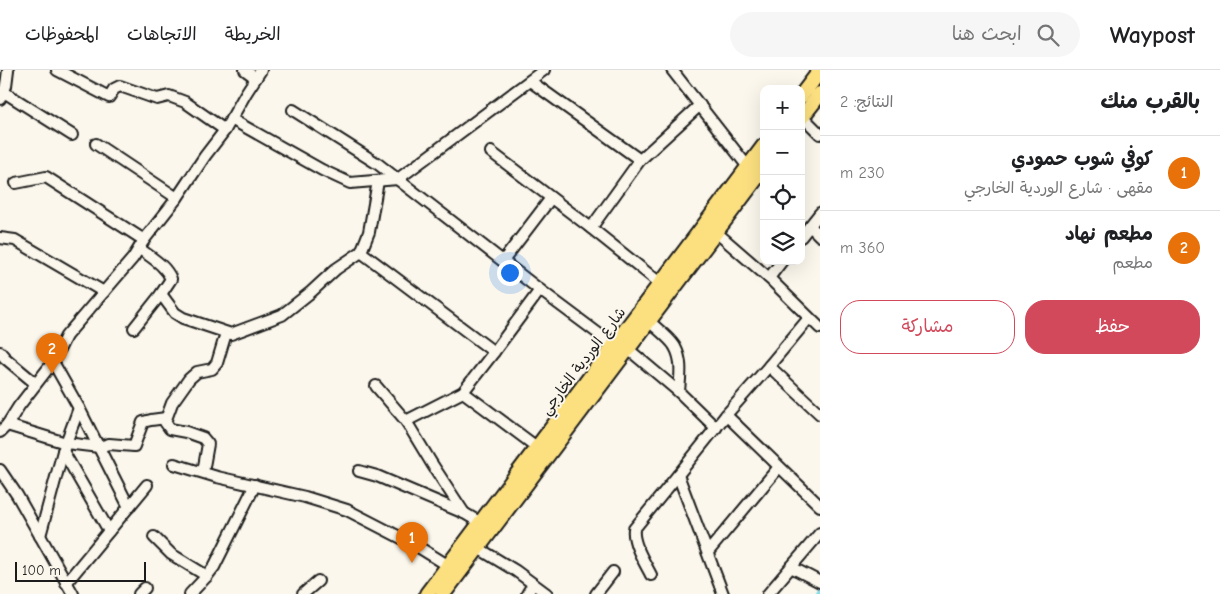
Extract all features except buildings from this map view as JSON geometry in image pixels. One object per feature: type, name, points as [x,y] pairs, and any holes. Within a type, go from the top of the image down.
[{"type":"main road","points":[[805,91],[820,71]]},
{"type":"main road","points":[[805,113],[820,94]]},
{"type":"main road","name":"شارع الوردية الخارجي","points":[[443,594],[605,370],[661,284],[760,152]]},
{"type":"main road","name":"شارع الوردية الخارجي","points":[[621,347],[649,321],[760,173]]},
{"type":"main road","name":"شارع الوردية الخارجي","points":[[427,594],[538,448],[573,412]]},
{"type":"street","points":[[8,70],[6,86],[2,95],[72,135]]},
{"type":"street","points":[[57,70],[109,97],[114,89],[120,86],[157,99],[169,96],[185,102],[225,130]]},
{"type":"street","points":[[166,418],[143,422],[134,446],[109,444],[99,448],[64,447],[3,428],[35,383],[53,362],[66,336],[86,311],[116,280],[225,130],[258,74],[245,70]]},
{"type":"street","points":[[231,119],[322,170],[350,183],[398,179],[544,70]]},
{"type":"street","points":[[672,70],[748,168]]},
{"type":"street","points":[[530,81],[640,160]]},
{"type":"street","points":[[591,228],[640,160],[700,105]]},
{"type":"street","points":[[293,110],[378,164],[398,179],[540,290],[621,347],[680,392],[716,428]]},
{"type":"street","points":[[805,120],[820,134]]},
{"type":"street","points":[[96,144],[177,198]]},
{"type":"street","points":[[491,152],[661,284]]},
{"type":"street","points":[[16,183],[46,177],[142,244],[168,272],[170,279],[161,294],[134,328]]},
{"type":"street","points":[[161,294],[175,314],[231,334],[282,316],[336,270],[361,252],[369,232],[378,181]]},
{"type":"street","points":[[503,261],[551,198]]},
{"type":"street","points":[[805,232],[820,213]]},
{"type":"street","points":[[810,226],[820,236]]},
{"type":"street","points":[[716,232],[769,278],[820,328]]},
{"type":"street","points":[[0,238],[15,240],[104,292]]},
{"type":"street","points":[[361,252],[494,352]]},
{"type":"street","points":[[769,278],[779,265]]},
{"type":"street","points":[[406,421],[463,392],[540,290]]},
{"type":"street","points":[[651,576],[635,542],[634,529],[726,414],[770,366],[809,318]]},
{"type":"street","points":[[649,321],[675,346],[681,370],[680,392]]},
{"type":"street","points":[[203,472],[208,444],[203,438],[170,429],[165,422],[172,403],[189,379],[197,372],[212,369],[218,364],[226,333]]},
{"type":"street","points":[[2,358],[35,383]]},
{"type":"street","points":[[53,362],[79,408],[129,506]]},
{"type":"street","points":[[770,366],[819,410]]},
{"type":"street","points":[[376,386],[406,421],[464,513]]},
{"type":"street","points":[[463,392],[538,448]]},
{"type":"street","points":[[40,536],[64,447],[79,408]]},
{"type":"street","points":[[726,414],[820,506]]},
{"type":"street","points":[[64,447],[109,531]]},
{"type":"street","points":[[174,464],[217,477],[305,497],[347,510],[415,545],[449,566]]},
{"type":"street","points":[[708,552],[779,467]]},
{"type":"street","points":[[0,470],[17,495],[73,594]]},
{"type":"street","points":[[359,470],[464,513],[481,523]]},
{"type":"street","points":[[678,475],[723,594]]},
{"type":"street","points":[[66,583],[147,485]]},
{"type":"street","points":[[190,594],[214,567],[256,485]]},
{"type":"street","points":[[768,594],[820,532]]},
{"type":"street","points":[[154,537],[171,554],[207,576]]},
{"type":"street","points":[[478,548],[508,566],[547,594]]},
{"type":"street","points":[[791,567],[820,582]]},
{"type":"street","points":[[596,594],[613,572]]},
{"type":"street","points":[[303,594],[318,581]]},
{"type":"street","points":[[527,594],[533,584]]},
{"type":"place","name":"مطعم نهاد","points":[[52,374]]},
{"type":"place","name":"كوفي شوب حمودي","points":[[412,563]]}]
